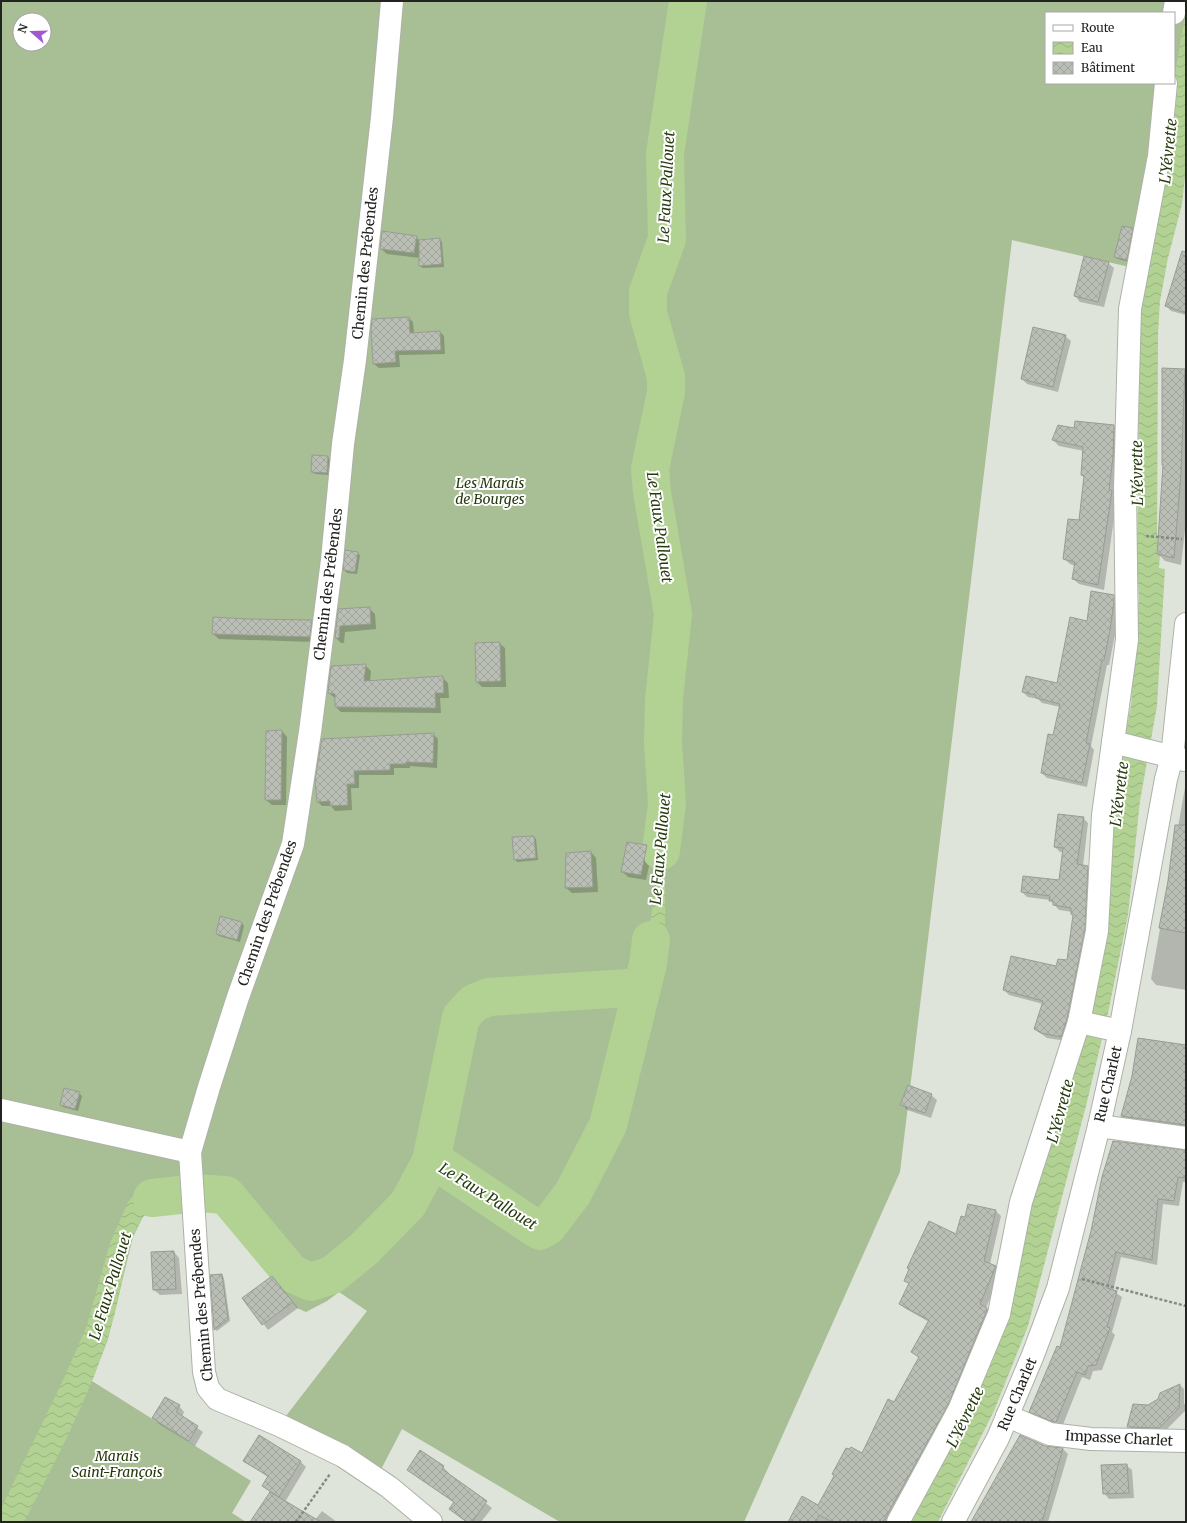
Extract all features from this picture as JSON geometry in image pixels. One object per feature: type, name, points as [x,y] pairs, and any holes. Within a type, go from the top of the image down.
[{"type":"street","name":"Chemin des Prébendes","points":[[392,1],[382,117],[355,360],[343,444],[332,560],[310,732],[293,844],[272,906],[238,997],[190,1152],[204,1372],[208,1388],[216,1399],[279,1424],[343,1456],[389,1487],[430,1522]]},
{"type":"street","points":[[1174,12],[1176,1]]},
{"type":"street","points":[[898,1522],[959,1410],[999,1314],[1021,1202],[1081,1022],[1097,931],[1102,815],[1117,743],[1127,640],[1125,487],[1130,309],[1159,156],[1166,84]]},
{"type":"street","name":"Rue Charlet","points":[[953,1522],[998,1438],[1033,1355],[1058,1288],[1062,1273],[1098,1126],[1115,1030],[1171,756],[1186,624]]},
{"type":"street","points":[[1117,743],[1171,756]]},
{"type":"street","points":[[1081,1022],[1115,1030]]},
{"type":"street","points":[[1,1110],[190,1152]]},
{"type":"street","points":[[1098,1126],[1186,1138]]},
{"type":"street","name":"Impasse Charlet","points":[[1007,1416],[1050,1434],[1091,1439],[1186,1442]]},
{"type":"path","points":[[1162,538],[1182,539]]},
{"type":"path","points":[[1062,1273],[1186,1306]]},
{"type":"path","points":[[296,1522],[343,1456]]},
{"type":"green space","name":"Les Marais de Bourges","points":[[1,1],[1186,1],[1186,40],[1178,189],[1147,271],[1012,240],[900,1172],[744,1522],[560,1522],[402,1429],[376,1479],[279,1425],[367,1311],[339,1292],[327,1301],[306,1312],[297,1308],[221,1210],[212,1203],[197,1201],[163,1203],[152,1207],[143,1217],[133,1237],[108,1339],[92,1381],[251,1481],[232,1513],[246,1522],[1,1522]]},
{"type":"water","points":[[691,1],[702,1],[677,153],[676,240],[673,255],[656,296],[657,308],[664,329],[680,367],[680,386],[661,470],[684,603],[684,619],[676,684],[673,743],[678,783],[665,874],[665,928],[663,947],[655,983],[630,1064],[614,1124],[601,1157],[586,1185],[548,1238],[540,1242],[442,1171],[438,1173],[416,1205],[392,1235],[339,1293],[330,1279],[406,1208],[432,1161],[457,1175],[542,1234],[574,1195],[606,1133],[641,994],[668,786],[663,700],[674,602],[649,478],[668,384],[646,302],[665,240],[665,148]]},
{"type":"water","name":"L'Yévrette","points":[[1186,11],[1186,168],[1182,204],[1168,258],[1160,301],[1158,335],[1157,554],[1160,555],[1159,568],[1165,569],[1157,706],[1140,801],[1128,915],[1107,1018],[1086,1106],[1028,1326],[994,1411],[938,1522],[911,1522],[968,1415],[1106,934],[1116,783],[1131,705],[1139,598],[1137,563],[1140,313],[1169,160],[1175,72]]},
{"type":"water","points":[[191,1180],[193,1201],[161,1203],[149,1210],[140,1222],[129,1249],[111,1329],[80,1410],[24,1522],[1,1522],[1,1509],[65,1376],[86,1328],[110,1243],[128,1202],[135,1194],[168,1183]]},
{"type":"building","points":[[1122,226],[1133,228],[1127,260],[1114,257]]},
{"type":"building","points":[[382,231],[417,236],[414,253],[380,249]]},
{"type":"building","points":[[440,238],[442,264],[419,266],[419,240]]},
{"type":"building","points":[[1182,251],[1186,252],[1186,313],[1165,306]]},
{"type":"building","points":[[1084,256],[1109,262],[1098,302],[1074,296]]},
{"type":"building","points":[[409,317],[410,333],[440,331],[441,350],[395,351],[396,362],[373,364],[371,331],[372,319]]},
{"type":"building","points":[[1033,327],[1066,335],[1053,387],[1021,379]]},
{"type":"building","points":[[1162,368],[1185,369],[1181,474],[1174,558],[1157,554],[1163,465]]},
{"type":"building","points":[[1075,421],[1114,425],[1113,457],[1109,490],[1112,491],[1098,585],[1072,579],[1075,562],[1063,559],[1068,519],[1079,520],[1084,476],[1081,475],[1083,447],[1052,440],[1058,425],[1074,428]]},
{"type":"building","points":[[312,455],[328,456],[327,473],[311,472]]},
{"type":"building","points":[[345,550],[358,552],[355,572],[343,570]]},
{"type":"building","points":[[1091,591],[1114,595],[1114,602],[1110,630],[1104,660],[1102,660],[1086,743],[1090,744],[1082,783],[1041,773],[1048,734],[1053,735],[1060,704],[1036,698],[1036,695],[1022,692],[1026,676],[1057,683],[1070,617],[1087,621]]},
{"type":"building","points":[[370,607],[371,624],[340,626],[339,638],[335,638],[338,609]]},
{"type":"building","points":[[213,617],[312,620],[310,637],[212,634]]},
{"type":"building","points":[[500,642],[501,681],[476,682],[475,643]]},
{"type":"building","points":[[366,664],[364,681],[443,676],[444,693],[435,693],[436,708],[335,707],[335,694],[328,693],[331,666]]},
{"type":"building","points":[[282,730],[281,800],[265,800],[266,731]]},
{"type":"building","points":[[434,733],[433,763],[406,762],[406,764],[390,764],[390,770],[354,771],[355,784],[347,784],[348,805],[330,806],[330,801],[317,802],[315,780],[322,739]]},
{"type":"building","points":[[1058,814],[1084,817],[1077,864],[1088,866],[1085,929],[1067,1019],[1061,1037],[1041,1033],[1034,1029],[1043,1001],[1003,990],[1011,956],[1056,966],[1058,959],[1067,960],[1073,915],[1071,914],[1071,908],[1053,905],[1053,901],[1049,901],[1050,896],[1021,892],[1023,876],[1059,880],[1063,848],[1054,847]]},
{"type":"building","points":[[1175,825],[1186,825],[1186,933],[1159,928],[1168,881]]},
{"type":"building","points":[[534,836],[536,858],[514,860],[512,837]]},
{"type":"building","points":[[627,842],[647,845],[641,875],[621,872]]},
{"type":"building","points":[[591,851],[593,887],[565,888],[566,853]]},
{"type":"building","points":[[220,916],[242,922],[237,940],[216,934]]},
{"type":"building","points":[[1138,1038],[1186,1045],[1186,1125],[1121,1116],[1132,1076]]},
{"type":"building","points":[[908,1085],[932,1094],[925,1113],[900,1105]]},
{"type":"building","points":[[64,1088],[80,1092],[75,1109],[60,1105]]},
{"type":"building","points":[[1113,1141],[1186,1150],[1186,1178],[1178,1177],[1174,1201],[1158,1199],[1152,1260],[1116,1252],[1107,1288],[1117,1291],[1107,1327],[1110,1328],[1096,1365],[1088,1366],[1085,1375],[1077,1372],[1056,1422],[1053,1422],[1029,1412],[1057,1346],[1060,1347],[1091,1231],[1102,1177]]},
{"type":"building","points":[[968,1204],[996,1210],[984,1261],[996,1266],[980,1304],[987,1308],[987,1310],[948,1405],[883,1522],[832,1522],[819,1515],[816,1522],[788,1522],[802,1496],[818,1505],[834,1476],[832,1474],[846,1448],[849,1449],[851,1447],[862,1453],[888,1399],[894,1402],[919,1357],[911,1352],[929,1320],[899,1304],[909,1283],[904,1281],[909,1269],[907,1268],[929,1221],[956,1234],[961,1216],[965,1217]]},
{"type":"building","points":[[174,1251],[176,1289],[153,1290],[151,1252]]},
{"type":"building","points":[[222,1274],[228,1319],[214,1330],[210,1275]]},
{"type":"building","points":[[272,1276],[293,1302],[262,1325],[242,1298]]},
{"type":"building","points":[[1180,1384],[1179,1408],[1159,1428],[1127,1427],[1133,1404],[1148,1405],[1158,1399],[1160,1393]]},
{"type":"building","points":[[165,1397],[180,1405],[176,1412],[198,1426],[189,1441],[152,1418]]},
{"type":"building","points":[[259,1435],[301,1461],[279,1497],[262,1486],[268,1476],[243,1461]]},
{"type":"building","points":[[1020,1435],[1045,1446],[1063,1448],[1042,1522],[971,1522]]},
{"type":"building","points":[[420,1450],[444,1466],[442,1469],[487,1501],[472,1522],[467,1522],[449,1509],[454,1502],[407,1470]]},
{"type":"building","points":[[1127,1464],[1129,1493],[1103,1494],[1101,1465]]},
{"type":"building","points":[[270,1492],[321,1522],[250,1522]]},
{"type":"waterway","name":"Le Faux Pallouet","points":[[661,851],[667,804],[663,743],[664,699],[673,614],[652,492],[650,469],[666,392],[666,377],[648,313],[648,292],[667,239],[665,154],[688,1]]},
{"type":"waterway","name":"Le Faux Pallouet","points":[[431,1161],[444,1167],[540,1231],[548,1226],[573,1193],[608,1125],[648,964],[651,940]]},
{"type":"waterway","name":"Le Faux Pallouet","points":[[152,1198],[197,1193],[226,1195],[291,1273],[311,1282],[332,1275],[364,1249],[408,1204],[431,1161],[461,1017],[474,1003],[489,997],[642,987]]},
{"type":"park label","name":"Marais Saint-François","points":[[117,1464]]}]
